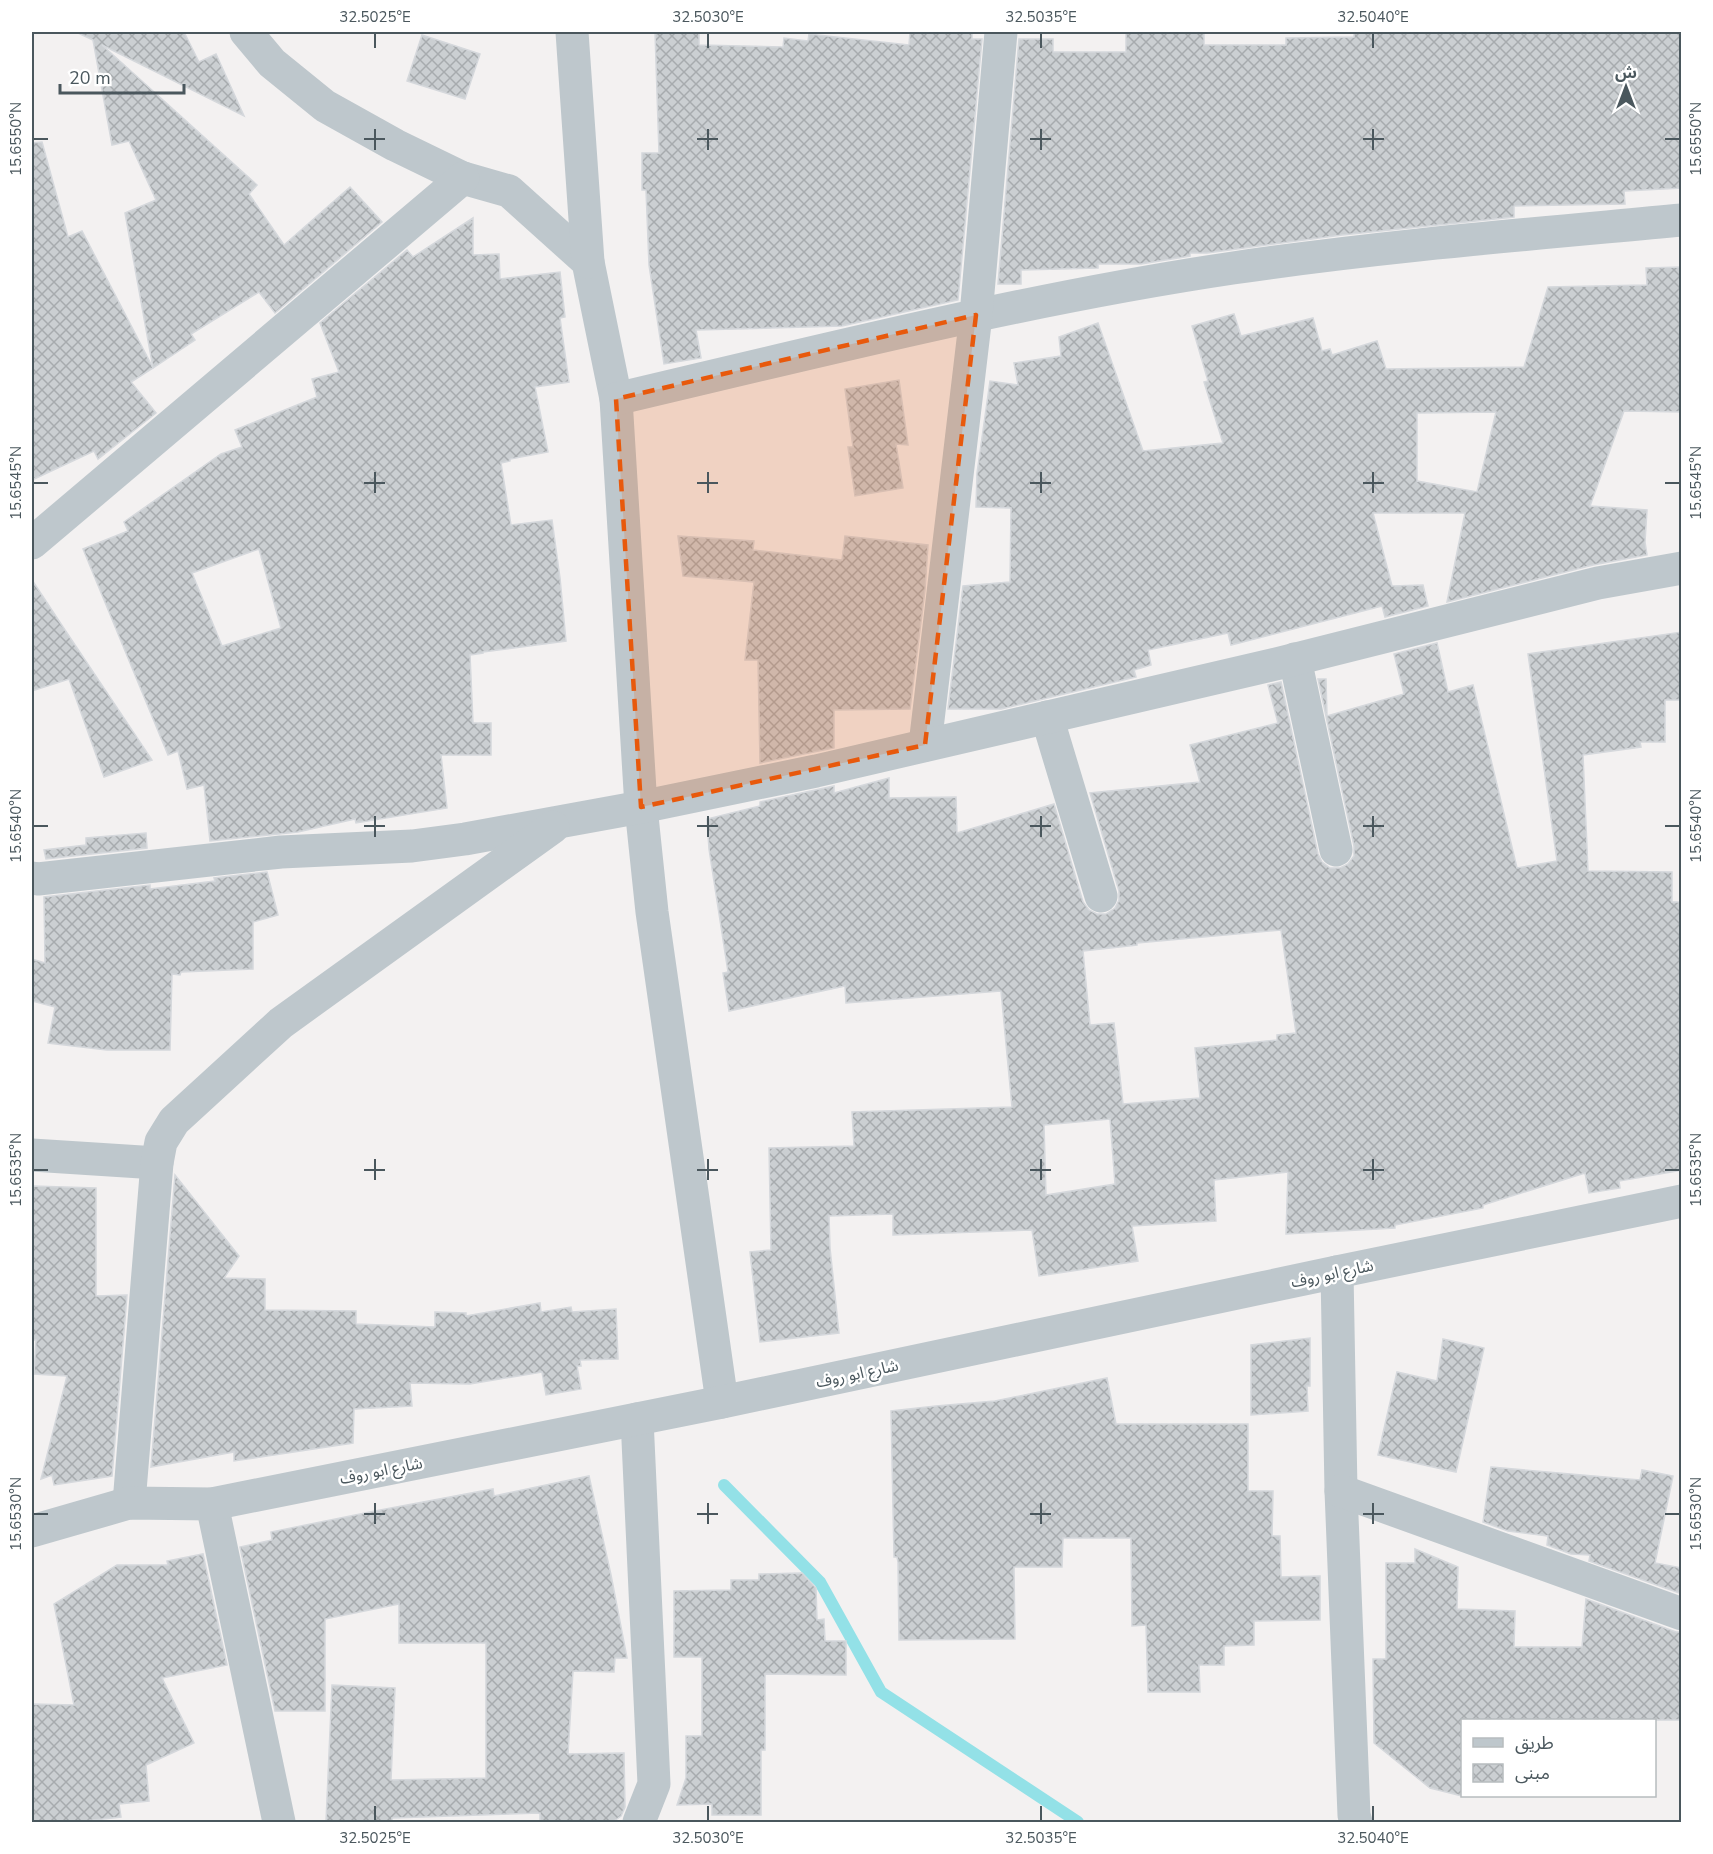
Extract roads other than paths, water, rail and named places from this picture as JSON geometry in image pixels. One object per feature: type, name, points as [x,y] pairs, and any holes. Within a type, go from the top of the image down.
[{"type":"street","points":[[246,32],[272,63],[325,106],[395,145],[463,178],[509,191],[588,262]]},
{"type":"street","points":[[572,32],[588,262],[616,399],[641,807],[652,912],[722,1402]]},
{"type":"street","points":[[925,745],[976,315],[1000,32]]},
{"type":"street","points":[[32,543],[463,178]]},
{"type":"street","points":[[616,399],[976,315],[1243,267],[1383,248],[1682,220]]},
{"type":"street","points":[[32,878],[281,852],[412,846],[465,839],[641,807],[816,771],[1295,659],[1598,583],[1682,568]]},
{"type":"street","points":[[1295,659],[1336,850]]},
{"type":"street","points":[[1047,717],[1101,896]]},
{"type":"street","points":[[129,1503],[157,1163],[161,1142],[174,1121],[281,1023],[560,822]]},
{"type":"street","points":[[32,1155],[157,1163]]},
{"type":"street","name":"شارع ابو روف","points":[[32,1531],[129,1503],[212,1504],[722,1402],[1682,1202]]},
{"type":"street","points":[[1338,1272],[1341,1491],[1356,1822]]},
{"type":"street","points":[[637,1419],[654,1784],[639,1822]]},
{"type":"street","points":[[1341,1491],[1682,1614]]},
{"type":"street","points":[[212,1504],[279,1822]]},
{"type":"waterway","points":[[724,1485],[820,1582],[881,1692],[1078,1822]]}]
